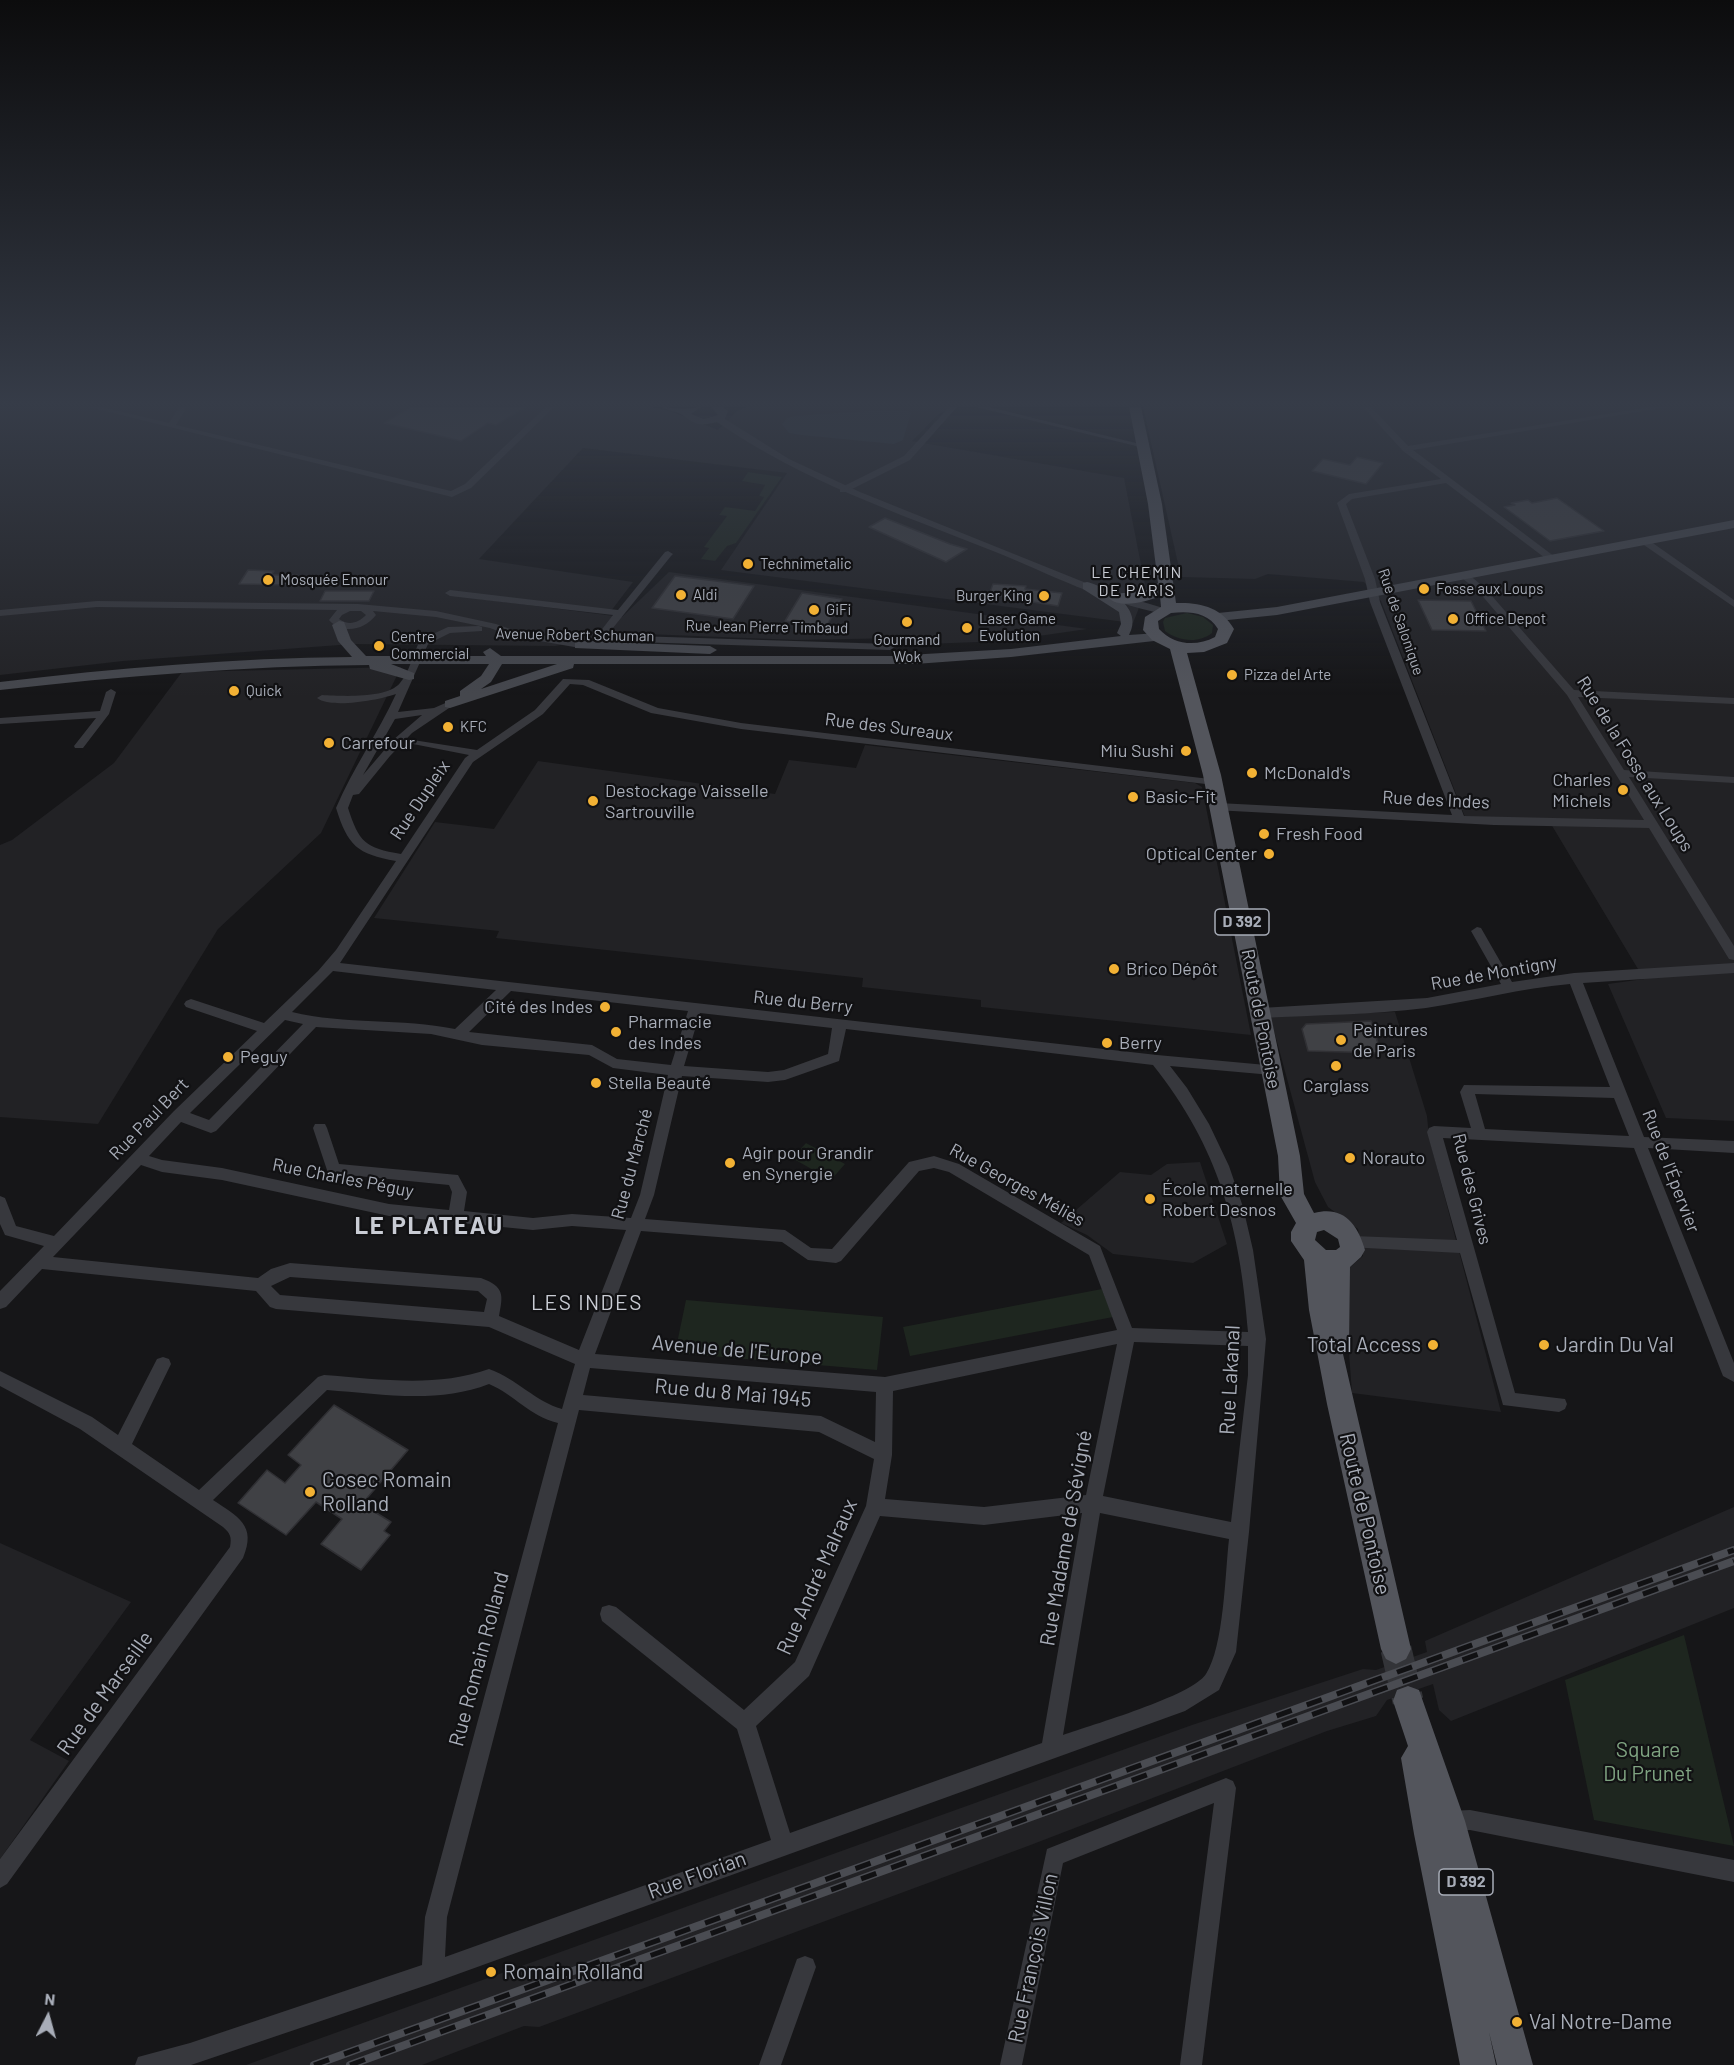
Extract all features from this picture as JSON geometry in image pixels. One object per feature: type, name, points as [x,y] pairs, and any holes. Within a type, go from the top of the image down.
[{"type":"main road","points":[[865,661],[992,655],[1153,628],[1166,610],[1155,504]]},
{"type":"main road","points":[[1155,504],[1159,509],[1175,583],[1194,608],[1222,623],[1734,525]]},
{"type":"main road","points":[[1119,599],[1151,596],[1165,585]]},
{"type":"main road","points":[[1087,586],[1124,609],[1130,618],[1130,625],[1124,633]]},
{"type":"main road","points":[[1166,610],[1194,608]]},
{"type":"main road","points":[[1153,628],[1177,646],[1198,648],[1222,640],[1222,623]]},
{"type":"main road","points":[[337,624],[356,655]]},
{"type":"main road","name":"Avenue Robert Schuman","points":[[0,678],[174,658],[418,654],[747,653],[989,648],[1153,628]]},
{"type":"main road","points":[[580,645],[747,653]]},
{"type":"main road","name":"Route de Pontoise","points":[[1177,646],[1213,778]]},
{"type":"main road","name":"Route de Pontoise","points":[[1198,648],[1213,778],[1289,1156],[1292,1195],[1316,1222]]},
{"type":"main road","points":[[865,661],[885,657],[893,650]]},
{"type":"main road","name":"Avenue Robert Schuman","points":[[0,686],[103,673],[356,655]]},
{"type":"main road","points":[[443,707],[486,679],[493,655]]},
{"type":"main road","name":"Avenue Robert Schuman","points":[[493,655],[579,660],[865,661]]},
{"type":"main road","points":[[443,707],[579,660]]},
{"type":"main road","points":[[230,663],[373,666],[390,668],[407,681]]},
{"type":"main road","points":[[1316,1222],[1343,1227],[1336,1253],[1302,1240],[1302,1231],[1316,1222]]},
{"type":"main road","name":"Route de Pontoise","points":[[1336,1253],[1335,1378],[1396,1649]]},
{"type":"main road","name":"D 392","points":[[1479,2065],[1430,1834],[1408,1701],[1449,1821],[1515,2065]]},
{"type":"street","points":[[882,503],[1119,599],[1166,610]]},
{"type":"street","name":"Rue de Salonique","points":[[1341,503],[1374,593],[1375,602],[1459,819]]},
{"type":"street","points":[[1476,503],[1552,559]]},
{"type":"street","points":[[1644,542],[1734,604]]},
{"type":"street","points":[[597,642],[668,554]]},
{"type":"street","name":"Rue de la Fosse aux Loups","points":[[1465,576],[1482,590],[1570,693],[1734,957]]},
{"type":"street","points":[[450,593],[619,614]]},
{"type":"street","points":[[1119,599],[1153,628]]},
{"type":"street","name":"Rue Jean Pierre Timbaud","points":[[0,613],[97,604],[355,607],[436,614],[493,626],[511,633],[580,645],[634,639],[893,650]]},
{"type":"street","name":"Rue Jean Pierre Timbaud","points":[[282,606],[314,611],[337,624]]},
{"type":"street","points":[[355,607],[371,612],[367,621],[350,626],[337,624],[336,614],[355,607]]},
{"type":"street","points":[[403,858],[366,852],[350,835],[342,808],[352,782],[390,716],[418,654],[428,638],[448,630],[475,629],[511,633]]},
{"type":"street","points":[[322,698],[388,696],[407,681]]},
{"type":"street","name":"Rue des Sureaux","points":[[567,681],[585,682],[655,711],[741,726],[1213,778]]},
{"type":"street","name":"Rue Dupleix","points":[[330,966],[469,759],[539,712],[567,681]]},
{"type":"street","points":[[79,746],[104,714],[111,692]]},
{"type":"street","points":[[1570,693],[1734,701]]},
{"type":"street","points":[[390,716],[443,707]]},
{"type":"street","points":[[342,808],[395,741],[414,724],[443,707]]},
{"type":"street","points":[[0,721],[104,714]]},
{"type":"street","points":[[417,742],[476,753]]},
{"type":"street","points":[[1620,773],[1734,780]]},
{"type":"street","name":"Rue des Indes","points":[[1218,807],[1459,819],[1652,824]]},
{"type":"street","points":[[1476,931],[1509,987]]},
{"type":"street","name":"Rue du Berry","points":[[330,966],[695,1009],[840,1023],[1157,1060],[1272,1070]]},
{"type":"street","name":"Rue Paul Bert","points":[[0,1302],[41,1262],[179,1115],[330,966]]},
{"type":"street","name":"Rue de Montigny","points":[[1260,1013],[1407,1005],[1574,978],[1734,968]]},
{"type":"street","name":"Rue de l'Épervier","points":[[1574,978],[1729,1371],[1734,1375]]},
{"type":"street","points":[[458,1035],[507,987]]},
{"type":"street","points":[[192,1004],[267,1029]]},
{"type":"street","name":"Rue du Marché","points":[[584,1360],[647,1195],[676,1070],[695,1009]]},
{"type":"street","points":[[282,1014],[313,1022],[430,1029],[483,1040],[592,1050],[613,1063],[623,1065],[768,1077],[785,1075],[834,1057],[840,1023]]},
{"type":"street","points":[[179,1115],[211,1127],[313,1022]]},
{"type":"street","name":"Rue Lakanal","points":[[1157,1060],[1192,1103],[1236,1205],[1250,1270],[1257,1339],[1256,1375],[1227,1652]]},
{"type":"street","points":[[1480,1135],[1467,1092],[1469,1089],[1621,1093]]},
{"type":"street","points":[[320,1128],[333,1169],[453,1179],[459,1185],[460,1192],[455,1215]]},
{"type":"street","name":"Rue des Grives","points":[[1559,1404],[1509,1400],[1434,1132],[1638,1140],[1734,1147]]},
{"type":"street","name":"Rue Charles Péguy","points":[[138,1158],[162,1166],[222,1174],[389,1209],[542,1224],[558,1220],[785,1236]]},
{"type":"street","name":"Rue Georges Méliès","points":[[785,1236],[808,1254],[836,1256],[914,1166],[934,1162],[954,1168],[1095,1251],[1127,1335]]},
{"type":"street","points":[[0,1202],[10,1231],[57,1243]]},
{"type":"street","points":[[1336,1253],[1466,1247]]},
{"type":"street","points":[[41,1262],[260,1285],[277,1274],[290,1270],[482,1285],[495,1296],[490,1320],[276,1302],[260,1285]]},
{"type":"street","name":"Avenue de l'Europe","points":[[490,1320],[584,1360],[885,1385]]},
{"type":"street","points":[[885,1385],[1127,1335],[1257,1339]]},
{"type":"street","name":"Rue Madame de Sévigné","points":[[1051,1748],[1093,1503],[1127,1335]]},
{"type":"street","name":"Rue Romain Rolland","points":[[433,1972],[436,1917],[584,1360]]},
{"type":"street","points":[[121,1448],[163,1364]]},
{"type":"street","name":"Rue du 8 Mai 1945","points":[[199,1502],[324,1382],[451,1388],[489,1376],[505,1383],[545,1412],[570,1410],[821,1424],[883,1455]]},
{"type":"street","points":[[0,1378],[60,1407],[199,1502]]},
{"type":"street","name":"Rue André Malraux","points":[[745,1723],[760,1706],[802,1669],[875,1507],[883,1455],[885,1385]]},
{"type":"street","name":"Rue de Marseille","points":[[0,1877],[237,1552],[240,1534],[237,1527],[199,1502]]},
{"type":"street","points":[[875,1507],[984,1516],[1093,1503],[1240,1532]]},
{"type":"street","points":[[609,1614],[745,1723],[783,1844]]},
{"type":"street","name":"Rue Florian","points":[[146,2065],[190,2054],[433,1972],[1185,1701],[1212,1683],[1227,1652]]},
{"type":"street","name":"Rue François Villon","points":[[1011,2065],[1054,1856],[1226,1788],[1191,2065]]},
{"type":"street","points":[[1449,1821],[1470,1820],[1734,1871]]},
{"type":"street","points":[[770,2065],[805,1966]]},
{"type":"shaded area","points":[[0,503],[531,503],[479,559],[633,582],[611,611],[465,597],[622,617],[669,572],[1087,629],[1004,641],[900,645],[899,638],[797,640],[620,633],[555,646],[353,644],[123,661],[0,675]]},
{"type":"shaded area","points":[[766,503],[1129,503],[1146,590],[1133,623],[721,570]]},
{"type":"shaded area","points":[[1165,503],[1734,503],[1734,1121],[1666,1118],[1608,984],[1644,979],[1548,819],[1465,817],[1381,601],[1364,582],[1268,574],[1255,579],[1181,577]]},
{"type":"shaded area","points":[[401,667],[321,833],[218,929],[98,1124],[0,1117],[0,845],[12,840],[114,763],[182,672]]},
{"type":"shaded area","points":[[865,745],[1195,783],[1202,787],[1251,1035],[981,1007],[981,1000],[862,987],[863,978],[496,938],[499,931],[374,918],[435,822],[494,829],[538,761],[775,794],[789,760],[856,768]]},
{"type":"shaded area","points":[[1395,1012],[1427,1116],[1429,1137],[1501,1412],[1352,1393],[1343,1273],[1363,1256],[1358,1229],[1328,1207],[1315,1182],[1270,1016]]},
{"type":"shaded area","name":"École maternelle Robert Desnos","points":[[1200,1162],[1227,1244],[1193,1263],[1113,1254],[1087,1235],[1061,1223],[1120,1172],[1151,1175],[1167,1164]]},
{"type":"shaded area","points":[[1734,1507],[1734,1608],[1451,1721],[1439,1710],[1433,1684],[1387,1700],[1376,1716],[1327,1731],[1028,1846],[539,2027],[524,2026],[422,2065],[246,2065],[1192,1725],[1363,1669],[1376,1670],[1427,1652],[1425,1641]]},
{"type":"shaded area","points":[[0,1543],[131,1602],[30,1740],[69,1761],[0,1859]]},
{"type":"green space","points":[[760,503],[764,503],[736,543],[727,546],[715,561],[701,559],[709,548],[704,547],[727,516],[719,515],[725,507],[755,511]]},
{"type":"green space","points":[[1187,613],[1203,617],[1213,625],[1212,633],[1201,639],[1188,640],[1165,631],[1163,622],[1165,618]]},
{"type":"green space","points":[[806,1143],[845,1164],[831,1180],[792,1158]]},
{"type":"green space","points":[[1102,1289],[1113,1317],[910,1356],[903,1327]]},
{"type":"green space","points":[[686,1300],[883,1317],[877,1370],[675,1353]]},
{"type":"green space","name":"Square Du Prunet","points":[[1684,1635],[1734,1846],[1594,1820],[1565,1680]]},
{"type":"building","points":[[1512,503],[1565,503],[1604,531],[1550,541],[1504,507],[1515,505]]},
{"type":"building","points":[[885,518],[967,549],[946,562],[869,527]]},
{"type":"building","name":"Mosquée Ennour","points":[[248,570],[274,571],[271,575],[297,575],[291,585],[239,584]]},
{"type":"building","points":[[675,576],[754,586],[733,619],[652,608]]},
{"type":"building","points":[[993,584],[1026,586],[1025,589],[1062,593],[1058,606],[1026,601],[1027,599],[989,595]]},
{"type":"building","name":"Mosquée Ennour","points":[[325,591],[374,591],[369,601],[320,601]]},
{"type":"building","name":"GiFi","points":[[802,593],[842,599],[826,627],[785,621]]},
{"type":"building","name":"Office Depot","points":[[1418,600],[1471,601],[1486,631],[1432,630]]},
{"type":"building","name":"Peintures de Paris","points":[[1371,1021],[1381,1053],[1308,1051],[1302,1029],[1306,1024]]},
{"type":"building","name":"Cosec Romain Rolland","points":[[334,1405],[408,1450],[362,1504],[391,1522],[384,1531],[390,1535],[361,1570],[321,1544],[342,1519],[316,1502],[286,1535],[238,1503],[267,1470],[285,1483],[301,1465],[288,1455]]},
{"type":"tunnel","points":[[1396,1649],[1408,1701]]},
{"type":"railway","points":[[314,2065],[1734,1550]]},
{"type":"railway","points":[[350,2065],[1734,1561]]},
{"type":"place","name":"Technimetalic","points":[[748,564]]},
{"type":"place","name":"Mosquée Ennour","points":[[268,580]]},
{"type":"place","name":"Fosse aux Loups","points":[[1424,589]]},
{"type":"place","name":"Aldi","points":[[681,595]]},
{"type":"place","name":"Burger King","points":[[1044,596]]},
{"type":"place","name":"GiFi","points":[[814,610]]},
{"type":"place","name":"Office Depot","points":[[1453,619]]},
{"type":"place","name":"Gourmand Wok","points":[[907,622]]},
{"type":"place","name":"Laser Game Evolution","points":[[967,628]]},
{"type":"place","name":"Centre Commercial","points":[[379,646]]},
{"type":"place","name":"Pizza del Arte","points":[[1232,675]]},
{"type":"place","name":"Quick","points":[[234,691]]},
{"type":"place","name":"KFC","points":[[448,727]]},
{"type":"place","name":"Carrefour","points":[[329,743]]},
{"type":"place","name":"Miu Sushi","points":[[1186,751]]},
{"type":"place","name":"McDonald's","points":[[1252,773]]},
{"type":"place","name":"Charles Michels","points":[[1623,790]]},
{"type":"place","name":"Basic-Fit","points":[[1133,797]]},
{"type":"place","name":"Destockage Vaisselle Sartrouville","points":[[593,801]]},
{"type":"place","name":"Fresh Food","points":[[1264,834]]},
{"type":"place","name":"Optical Center","points":[[1269,854]]},
{"type":"place","name":"Brico Dépôt","points":[[1114,969]]},
{"type":"place","name":"Cité des Indes","points":[[605,1007]]},
{"type":"place","name":"Pharmacie des Indes","points":[[616,1032]]},
{"type":"place","name":"Peintures de Paris","points":[[1341,1040]]},
{"type":"place","name":"Berry","points":[[1107,1043]]},
{"type":"place","name":"Peguy","points":[[228,1057]]},
{"type":"place","name":"Carglass","points":[[1336,1066]]},
{"type":"place","name":"Stella Beauté","points":[[596,1083]]},
{"type":"place","name":"Norauto","points":[[1350,1158]]},
{"type":"place","name":"Agir pour Grandir en Synergie","points":[[730,1163]]},
{"type":"place","name":"École maternelle Robert Desnos","points":[[1150,1199]]},
{"type":"place","name":"Total Access","points":[[1433,1345]]},
{"type":"place","name":"Jardin Du Val","points":[[1544,1345]]},
{"type":"place","name":"Cosec Romain Rolland","points":[[310,1492]]},
{"type":"place","name":"Romain Rolland","points":[[491,1972]]},
{"type":"place","name":"Val Notre-Dame","points":[[1517,2022]]},
{"type":"district","name":"LE CHEMIN DE PARIS","points":[[1137,582]]},
{"type":"district","name":"LE PLATEAU","points":[[429,1226]]},
{"type":"district","name":"LES INDES","points":[[587,1303]]}]
